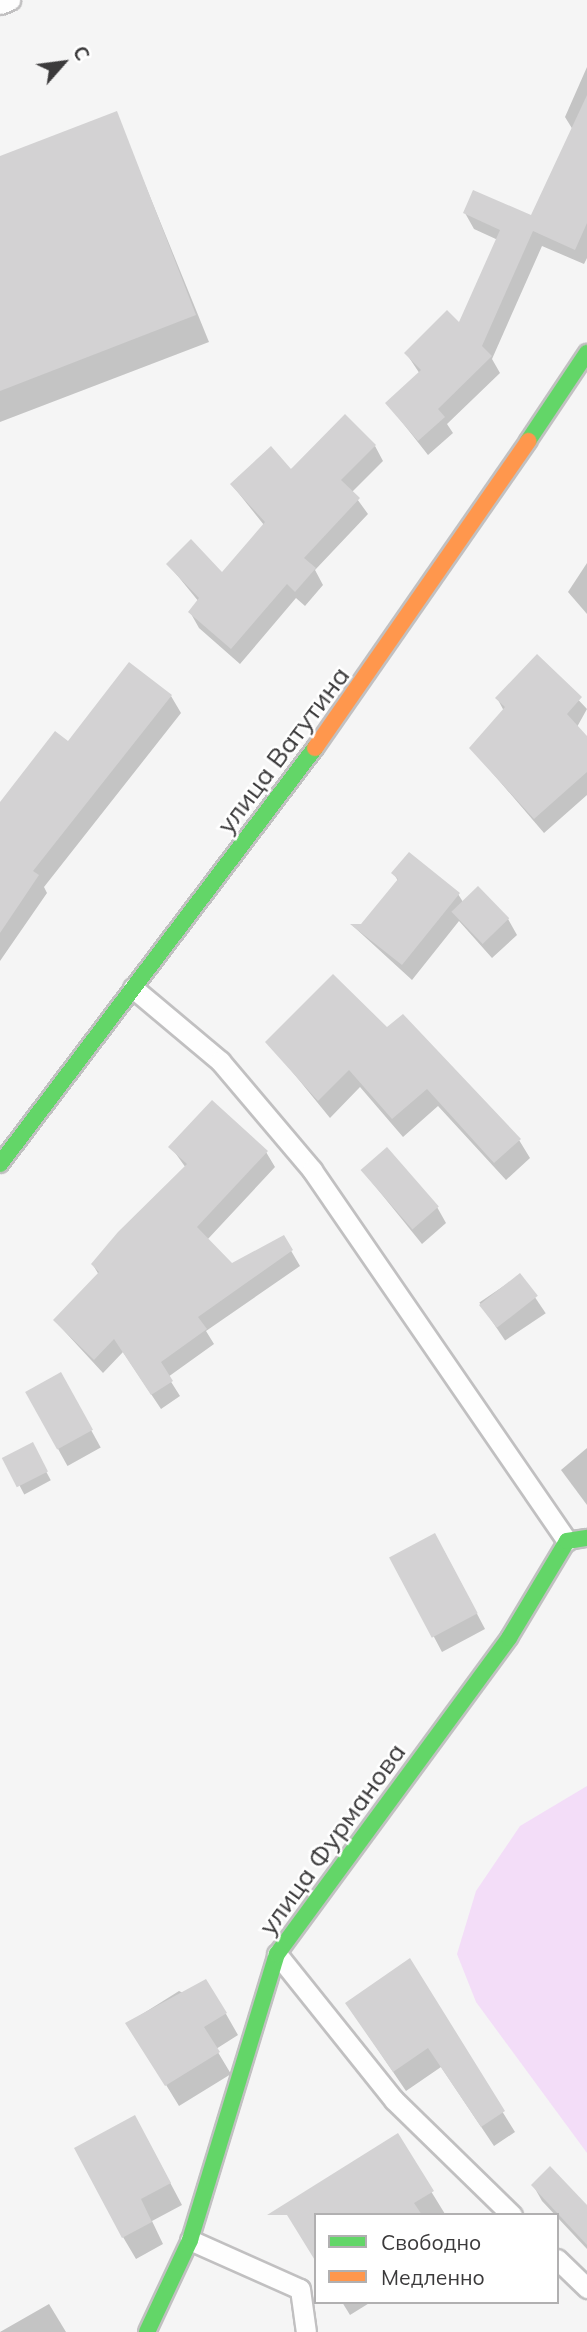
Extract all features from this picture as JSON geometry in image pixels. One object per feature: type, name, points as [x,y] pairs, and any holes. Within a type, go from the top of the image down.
[{"type":"main road","name":"улица Ватутина","points":[[0,1164],[386,654],[587,353]]},
{"type":"main road","points":[[567,1541],[587,1538]]},
{"type":"main road","name":"улица Фурманова","points":[[147,2332],[190,2240],[277,1954],[509,1638],[567,1541]]},
{"type":"lane","points":[[0,4],[10,0]]},
{"type":"lane","points":[[133,988],[220,1061],[312,1170],[567,1541]]},
{"type":"lane","points":[[277,1954],[394,2100],[510,2213]]},
{"type":"lane","points":[[190,2240],[300,2288],[306,2332]]},
{"type":"lane","points":[[559,2261],[587,2288]]},
{"type":"shaded area","points":[[587,1786],[587,2153],[476,2002],[457,1954],[476,1891],[520,1826]]},
{"type":"building","points":[[587,95],[587,223],[575,250],[533,231],[482,346],[492,356],[438,409],[445,417],[418,441],[385,403],[421,370],[404,353],[447,310],[459,322],[500,230],[463,213],[473,190],[531,215]]},
{"type":"building","points":[[117,111],[196,315],[0,391],[0,156]]},
{"type":"building","points":[[345,414],[376,445],[341,480],[360,498],[304,558],[316,568],[295,592],[287,584],[231,649],[188,612],[199,598],[166,564],[191,539],[222,572],[265,522],[230,484],[271,446],[291,469]]},
{"type":"building","points":[[537,654],[582,697],[567,714],[587,736],[587,772],[534,819],[469,748],[505,707],[495,698]]},
{"type":"building","points":[[129,662],[172,695],[33,871],[39,875],[0,933],[0,802],[55,731],[68,741]]},
{"type":"building","points":[[409,852],[460,893],[402,965],[350,924],[361,924],[398,879],[391,873]]},
{"type":"building","points":[[478,886],[509,918],[483,944],[451,912]]},
{"type":"building","points":[[333,974],[387,1027],[403,1014],[521,1139],[494,1163],[427,1089],[392,1119],[349,1070],[318,1101],[265,1042]]},
{"type":"building","points":[[212,1100],[268,1151],[197,1227],[232,1263],[284,1235],[293,1250],[198,1317],[207,1329],[161,1362],[173,1381],[151,1395],[114,1339],[94,1360],[53,1320],[99,1272],[91,1264],[118,1232],[187,1164],[168,1147]]},
{"type":"building","points":[[387,1147],[439,1207],[412,1230],[361,1170]]},
{"type":"building","points":[[520,1273],[538,1296],[497,1328],[479,1305]]},
{"type":"building","points":[[61,1372],[93,1430],[57,1450],[25,1392]]},
{"type":"building","points":[[33,1442],[48,1471],[17,1487],[2,1458]]},
{"type":"building","points":[[435,1533],[478,1613],[432,1638],[389,1557]]},
{"type":"building","points":[[410,1958],[505,2111],[481,2127],[428,2048],[393,2072],[345,2003]]},
{"type":"building","points":[[206,1979],[227,2013],[204,2027],[220,2052],[165,2086],[125,2023]]},
{"type":"building","points":[[135,2115],[171,2183],[141,2199],[152,2222],[122,2238],[74,2148]]},
{"type":"building","points":[[398,2133],[434,2191],[414,2203],[421,2213],[314,2213],[314,2259],[287,2215],[267,2215]]},
{"type":"building","points":[[550,2166],[587,2205],[587,2245],[559,2213],[531,2185]]},
{"type":"traffic: fast","points":[[528,441],[587,353]]},
{"type":"traffic: fast","points":[[0,1164],[315,748]]},
{"type":"traffic: fast","points":[[147,2332],[190,2240],[277,1954],[509,1638],[567,1541],[587,1538]]},
{"type":"traffic: slow","points":[[315,748],[528,441]]}]
